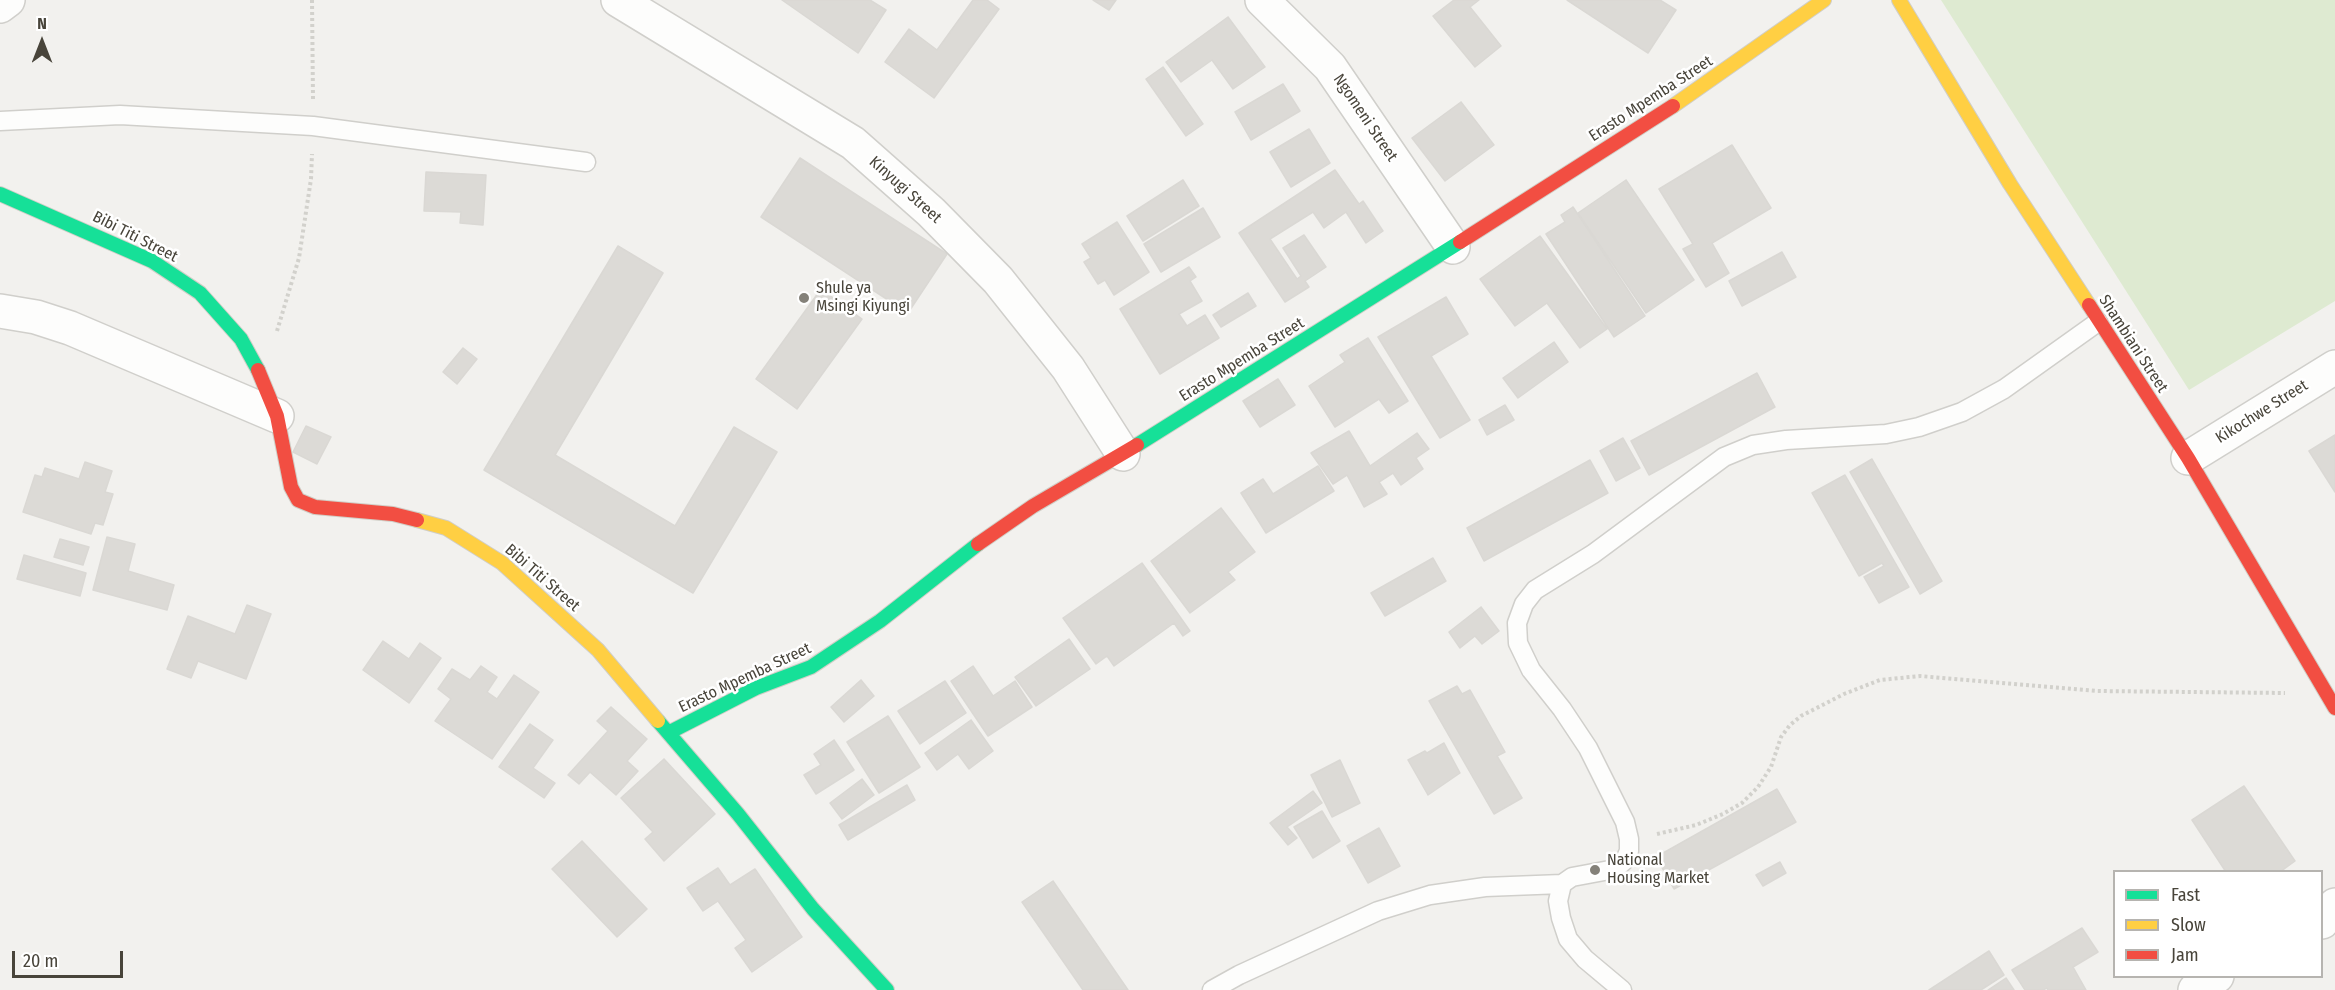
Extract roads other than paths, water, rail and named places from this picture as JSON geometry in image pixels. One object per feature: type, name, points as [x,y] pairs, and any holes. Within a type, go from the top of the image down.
[{"type":"street","points":[[0,6],[8,0]]},
{"type":"street","name":"Kinyugi Street","points":[[618,0],[853,143],[931,212],[998,280],[1068,368],[1123,454]]},
{"type":"street","name":"Ngomeni Street","points":[[1263,0],[1330,67],[1453,247]]},
{"type":"street","name":"Erasto Mpemba Street","points":[[670,732],[756,688],[811,667],[880,621],[960,556],[1033,506],[1123,454],[1453,247],[1685,98],[1824,0]]},
{"type":"street","name":"Shambiani Street","points":[[1899,0],[2010,184],[2188,458],[2335,708]]},
{"type":"street","name":"Bibi Titi Street","points":[[0,194],[152,261],[200,293],[241,339],[262,378],[277,416],[291,487],[298,500],[315,507],[393,514],[446,528],[502,563],[598,650],[670,732],[813,909],[887,990]]},
{"type":"street","points":[[0,311],[36,316],[70,328],[277,416]]},
{"type":"street","name":"Kikochwe Street","points":[[2188,458],[2335,367]]},
{"type":"street","points":[[2323,921],[2335,905]]},
{"type":"street","points":[[2195,990],[2214,978]]},
{"type":"lane","points":[[0,121],[120,115],[313,126],[586,162]]},
{"type":"lane","points":[[1212,990],[1239,975],[1378,911],[1430,894],[1485,887],[1562,884],[1572,877],[1615,869],[1625,860],[1629,851],[1625,822],[1588,748],[1562,709],[1531,670],[1518,644],[1517,623],[1524,604],[1535,590],[1593,554],[1725,457],[1753,445],[1786,440],[1886,434],[1919,427],[1962,412],[2004,389],[2098,322]]},
{"type":"lane","points":[[1562,884],[1558,901],[1568,939],[1584,959],[1622,990]]},
{"type":"place","name":"Shule ya Msingi Kiyungi","points":[[804,298]]},
{"type":"place","name":"National Housing Market","points":[[1595,870]]}]
